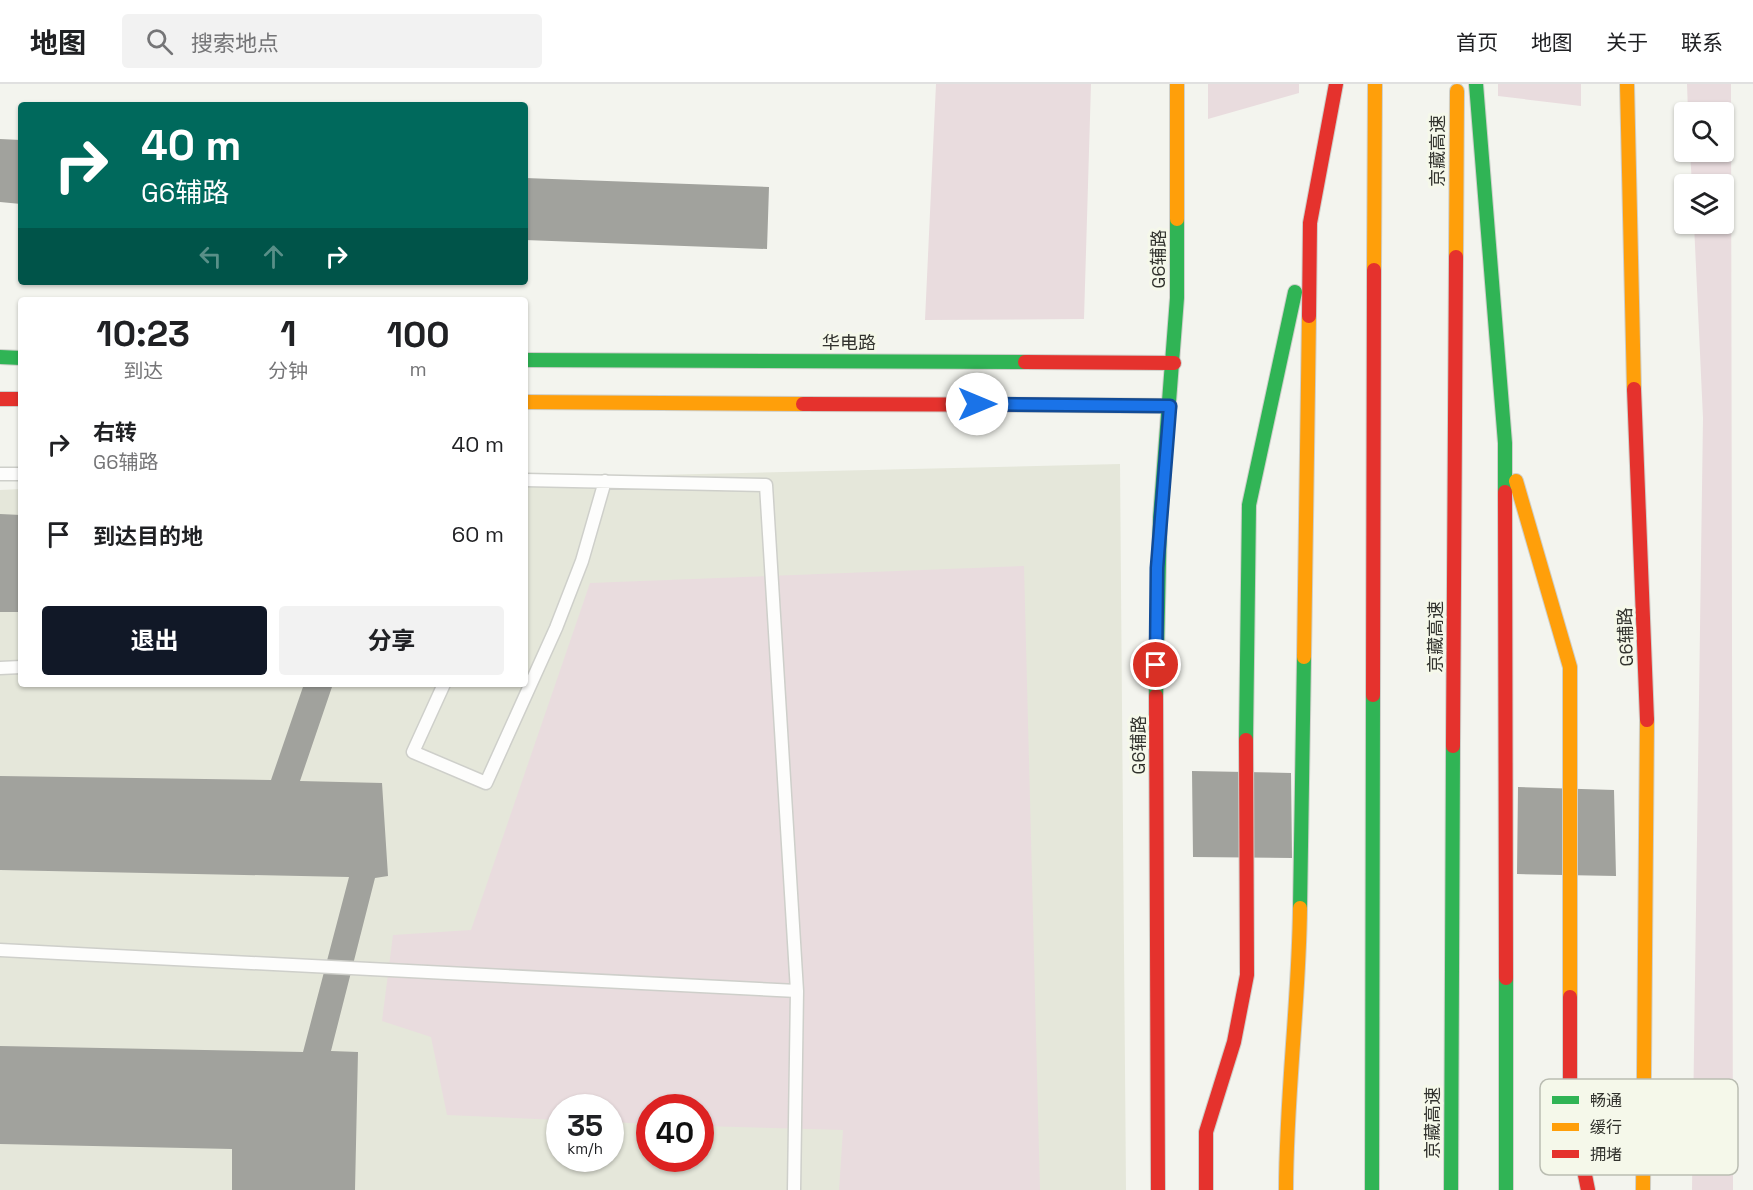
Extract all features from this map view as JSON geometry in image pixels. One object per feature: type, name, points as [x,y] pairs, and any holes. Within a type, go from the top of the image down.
[{"type":"main road","name":"G6辅路","points":[[1158,1190],[1156,617],[1160,518],[1174,363],[1177,298],[1177,84]]},
{"type":"main road","points":[[1206,1190],[1206,1132],[1234,1042],[1247,975],[1245,813],[1249,505],[1310,223],[1336,84]]},
{"type":"main road","points":[[1372,1190],[1375,84]]},
{"type":"main road","name":"京藏高速","points":[[1451,1190],[1457,84]]},
{"type":"main road","points":[[1476,84],[1505,443],[1506,1190]]},
{"type":"main road","name":"G6辅路","points":[[1627,84],[1632,347],[1647,727],[1643,1079]]},
{"type":"main road","points":[[1286,1190],[1286,1117],[1299,983],[1310,223]]},
{"type":"main road","points":[[0,357],[18,357]]},
{"type":"main road","name":"华电路","points":[[528,360],[1174,363]]},
{"type":"main road","points":[[0,399],[18,399]]},
{"type":"main road","points":[[528,402],[1170,406]]},
{"type":"main road","points":[[1505,443],[1569,667],[1570,1079]]},
{"type":"main road","points":[[1585,1175],[1588,1190]]},
{"type":"main road","name":"G6辅路","points":[[1642,1175],[1642,1190]]},
{"type":"lane","points":[[0,474],[18,474]]},
{"type":"lane","points":[[528,480],[766,485],[797,991],[794,1190]]},
{"type":"lane","points":[[443,687],[413,752],[486,783],[556,628],[582,561],[604,481]]},
{"type":"lane","points":[[0,668],[18,667]]},
{"type":"lane","points":[[0,950],[797,991]]},
{"type":"shaded area","points":[[936,84],[1091,84],[1084,319],[925,320]]},
{"type":"shaded area","points":[[1208,84],[1299,84],[1299,93],[1208,119]]},
{"type":"shaded area","points":[[1498,84],[1581,84],[1581,106],[1498,96]]},
{"type":"shaded area","points":[[1687,84],[1731,84],[1731,102],[1688,102]]},
{"type":"shaded area","points":[[1691,162],[1731,162],[1731,174],[1691,174]]},
{"type":"shaded area","points":[[1694,234],[1731,234],[1733,1079],[1694,1079],[1703,418]]},
{"type":"shaded area","points":[[1120,464],[1126,1190],[0,1190],[0,490],[18,489],[18,687],[528,687],[528,478]]},
{"type":"shaded area","points":[[1024,566],[1040,1190],[839,1190],[843,1130],[714,1126],[714,1094],[636,1094],[636,1123],[624,1123],[624,1094],[546,1094],[546,1119],[447,1115],[431,1037],[382,1021],[393,935],[471,930],[590,583]]},
{"type":"shaded area","points":[[1692,1175],[1733,1175],[1733,1190],[1692,1190]]},
{"type":"building","points":[[0,139],[18,140],[18,204],[0,202]]},
{"type":"building","points":[[528,178],[769,187],[767,249],[528,240]]},
{"type":"building","points":[[0,514],[18,515],[18,612],[0,612]]},
{"type":"building","points":[[303,687],[332,687],[300,781],[382,783],[388,876],[375,878],[331,1051],[358,1052],[355,1190],[232,1190],[232,1149],[0,1144],[0,1046],[303,1052],[349,877],[0,870],[0,776],[271,780]]},
{"type":"building","points":[[1192,771],[1291,773],[1292,858],[1193,857]]},
{"type":"building","points":[[1518,787],[1614,790],[1616,876],[1517,874]]},
{"type":"traffic: fast","points":[[1476,84],[1505,443],[1505,492]]},
{"type":"traffic: fast","points":[[1156,696],[1160,518],[1177,298],[1177,219]]},
{"type":"traffic: fast","points":[[1246,740],[1249,505],[1295,292]]},
{"type":"traffic: fast","points":[[0,357],[18,358]]},
{"type":"traffic: fast","points":[[528,360],[1025,362]]},
{"type":"traffic: fast","points":[[1300,908],[1304,657]]},
{"type":"traffic: fast","points":[[1372,1190],[1373,695]]},
{"type":"traffic: fast","points":[[1451,1190],[1453,746]]},
{"type":"traffic: fast","points":[[1506,978],[1506,1190]]},
{"type":"traffic: slow","points":[[1177,84],[1177,219]]},
{"type":"traffic: slow","points":[[1374,270],[1375,84]]},
{"type":"traffic: slow","points":[[1627,84],[1634,389]]},
{"type":"traffic: slow","points":[[1456,257],[1457,91]]},
{"type":"traffic: slow","points":[[1304,657],[1309,316]]},
{"type":"traffic: slow","points":[[528,402],[803,404]]},
{"type":"traffic: slow","points":[[1066,405],[1170,406]]},
{"type":"traffic: slow","points":[[1516,481],[1570,667],[1570,997]]},
{"type":"traffic: slow","points":[[1644,1079],[1647,720]]},
{"type":"traffic: slow","points":[[1286,1190],[1300,908]]},
{"type":"traffic: slow","points":[[1643,1175],[1643,1190]]},
{"type":"traffic: jam","points":[[1309,316],[1310,223],[1336,84]]},
{"type":"traffic: jam","points":[[1453,746],[1456,257]]},
{"type":"traffic: jam","points":[[1373,695],[1374,270]]},
{"type":"traffic: jam","points":[[1025,362],[1174,363]]},
{"type":"traffic: jam","points":[[1634,389],[1647,720]]},
{"type":"traffic: jam","points":[[0,399],[18,399]]},
{"type":"traffic: jam","points":[[803,404],[1066,405]]},
{"type":"traffic: jam","points":[[1505,492],[1506,978]]},
{"type":"traffic: jam","points":[[1156,696],[1158,1190]]},
{"type":"traffic: jam","points":[[1206,1190],[1206,1132],[1234,1042],[1247,975],[1246,740]]},
{"type":"traffic: jam","points":[[1570,997],[1570,1079]]},
{"type":"traffic: jam","points":[[1585,1175],[1588,1190]]},
{"type":"route","points":[[977,404],[1170,406],[1157,568],[1156,665]]}]
